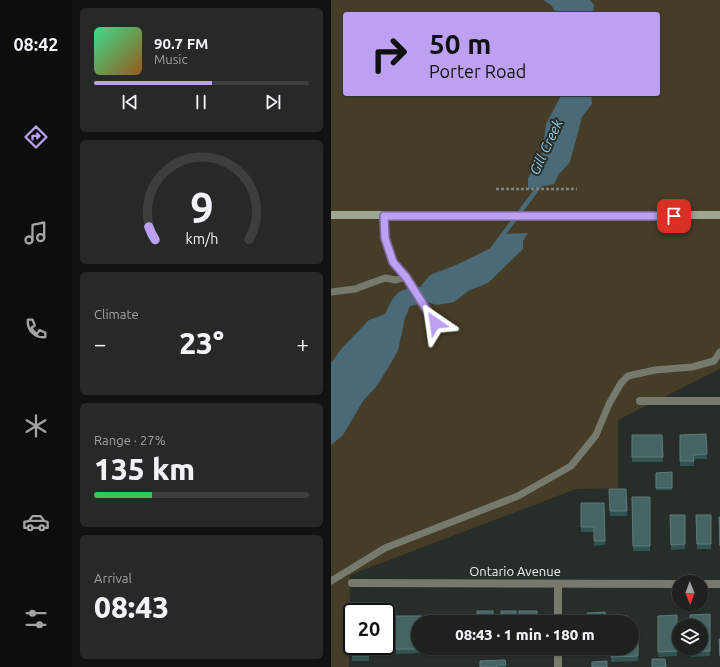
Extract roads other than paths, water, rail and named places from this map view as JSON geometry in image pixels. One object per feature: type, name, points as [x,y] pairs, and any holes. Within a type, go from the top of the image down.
[{"type":"main road","points":[[331,215],[720,216]]},
{"type":"street","points":[[640,401],[720,400]]},
{"type":"street","name":"Ontario Avenue","points":[[352,583],[672,584]]},
{"type":"street","points":[[558,584],[558,615]]},
{"type":"street","points":[[708,584],[720,584]]},
{"type":"street","points":[[558,655],[558,667]]},
{"type":"lane","points":[[384,216],[385,238],[393,262],[406,277],[435,323]]},
{"type":"lane","points":[[331,292],[355,288],[385,278],[397,280],[406,277]]},
{"type":"lane","points":[[331,581],[385,548],[518,496],[571,466],[596,435],[609,404],[621,383],[628,376],[655,370],[692,367],[714,361],[720,352]]},
{"type":"water","points":[[543,0],[590,0],[594,5],[593,12],[556,12],[551,5]]},
{"type":"water","points":[[561,96],[591,96],[592,104],[582,117],[570,162],[559,174],[554,184],[528,189],[528,178],[539,161],[542,153],[546,124]]},
{"type":"water","points":[[528,233],[523,241],[523,249],[488,283],[470,290],[454,302],[437,305],[426,302],[410,306],[405,318],[398,350],[391,363],[376,387],[363,401],[343,435],[331,445],[331,363],[342,348],[369,320],[385,314],[391,301],[401,291],[420,287],[430,275],[456,265],[495,246],[504,234]]},
{"type":"waterway","name":"Gill Creek","points":[[493,248],[541,184]]}]
